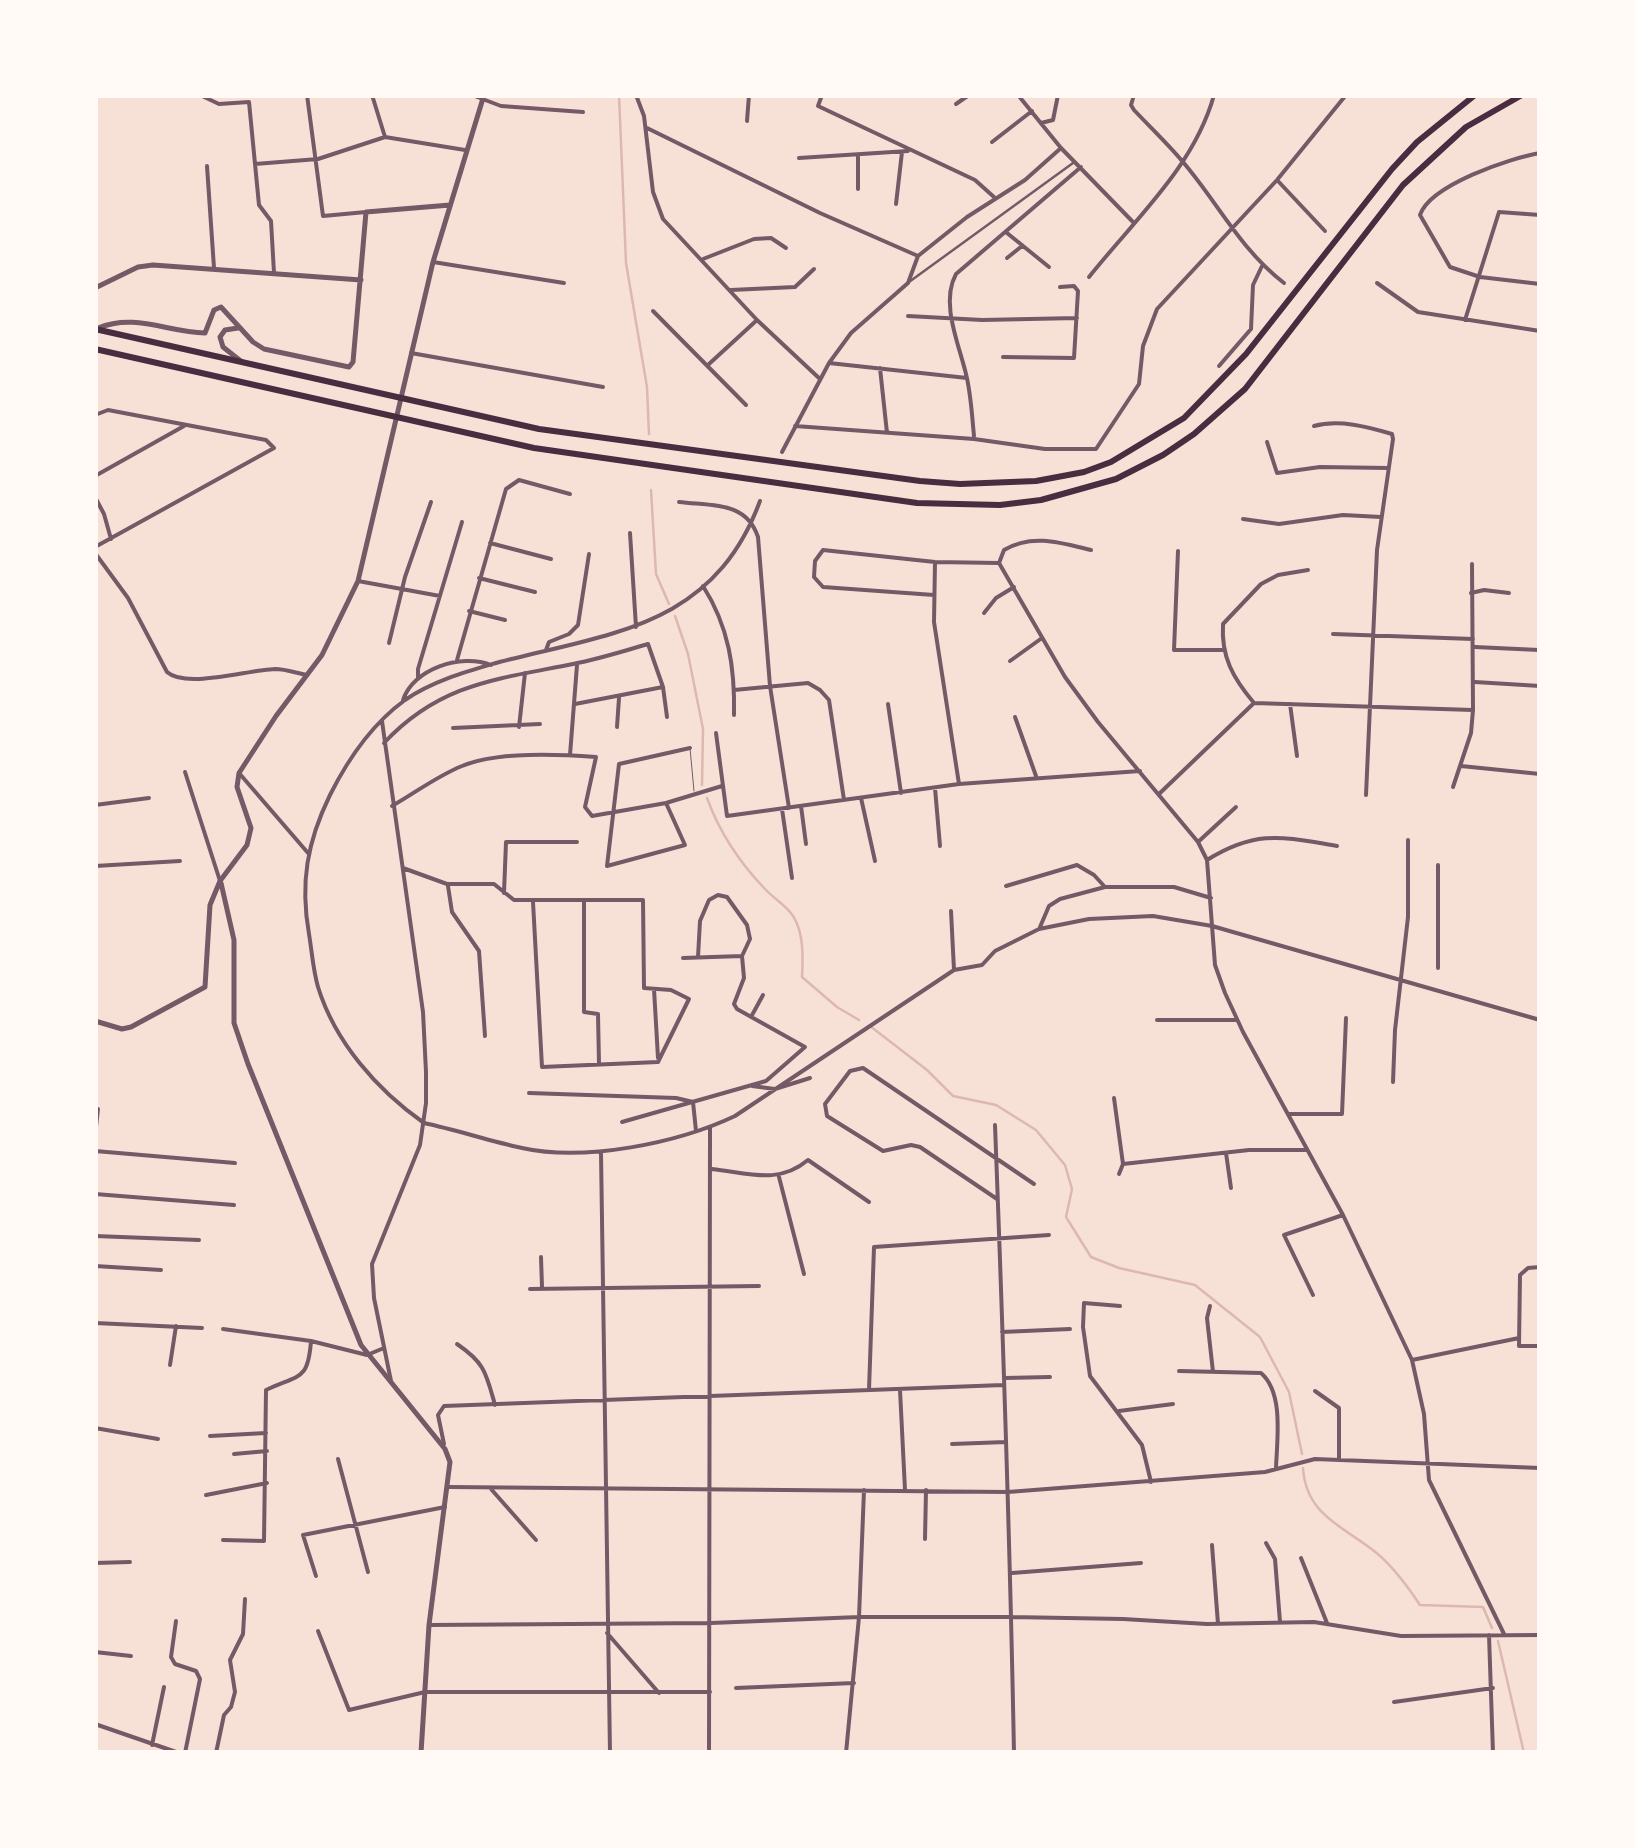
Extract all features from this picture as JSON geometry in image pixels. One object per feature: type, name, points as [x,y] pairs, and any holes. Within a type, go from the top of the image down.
[{"type":"highway","points":[[95,329],[539,430],[947,483],[1000,484],[1062,477],[1111,462],[1194,409],[1246,354],[1392,168],[1417,142],[1475,95]]},
{"type":"highway","points":[[95,349],[554,451],[917,503],[1000,505],[1041,500],[1090,488],[1137,469],[1208,423],[1255,377],[1403,185],[1466,127],[1522,95]]},
{"type":"street","points":[[200,95],[219,104],[249,102],[259,204],[271,221],[274,273]]},
{"type":"street","points":[[308,95],[323,216],[450,205]]},
{"type":"street","points":[[372,95],[385,137]]},
{"type":"street","points":[[472,95],[501,106],[583,112]]},
{"type":"street","points":[[636,95],[645,127],[656,206],[663,220],[756,320],[820,379]]},
{"type":"street","points":[[747,121],[750,95]]},
{"type":"street","points":[[822,95],[818,106],[974,180],[994,198]]},
{"type":"street","points":[[956,104],[969,95]]},
{"type":"street","points":[[1018,95],[1133,222]]},
{"type":"street","points":[[1042,124],[1053,120],[1058,95]]},
{"type":"street","points":[[1134,95],[1130,105],[1184,163],[1230,230],[1262,266],[1284,283]]},
{"type":"street","points":[[1089,276],[1184,163],[1208,117],[1214,95]]},
{"type":"street","points":[[794,426],[974,439],[1045,449],[1096,450],[1139,384],[1144,346],[1157,309],[1277,180],[1346,95]]},
{"type":"street","points":[[95,1021],[122,1029],[131,1027],[204,987],[207,921],[220,880],[247,844],[250,828],[237,787],[239,773],[339,626],[358,582],[433,262],[483,97]]},
{"type":"street","points":[[992,142],[1032,110]]},
{"type":"street","points":[[645,127],[918,256]]},
{"type":"street","points":[[255,164],[318,160],[385,137],[468,150]]},
{"type":"street","points":[[908,283],[918,256],[994,198],[1025,180],[1062,148]]},
{"type":"street","points":[[799,158],[913,151]]},
{"type":"street","points":[[896,204],[902,152]]},
{"type":"street","points":[[1540,152],[1445,187],[1421,209],[1420,215],[1450,267],[1480,276],[1540,284]]},
{"type":"street","points":[[858,156],[858,189]]},
{"type":"street","points":[[782,452],[829,363],[852,333],[908,283],[1075,162]]},
{"type":"street","points":[[207,166],[214,268]]},
{"type":"street","points":[[974,439],[967,378],[952,319],[950,293],[956,274],[1081,168]]},
{"type":"street","points":[[1277,180],[1325,230]]},
{"type":"street","points":[[95,329],[116,320],[130,320],[205,333],[214,310],[221,307],[264,350],[349,367],[353,362],[366,212]]},
{"type":"street","points":[[1465,320],[1499,212],[1540,215]]},
{"type":"street","points":[[1008,233],[1049,267]]},
{"type":"street","points":[[700,260],[754,239],[772,238],[786,248]]},
{"type":"street","points":[[1006,258],[1022,246]]},
{"type":"street","points":[[433,262],[564,282]]},
{"type":"street","points":[[95,288],[153,264],[360,280]]},
{"type":"street","points":[[1219,366],[1251,328],[1252,285],[1262,266]]},
{"type":"street","points":[[730,290],[795,287],[814,269]]},
{"type":"street","points":[[1377,283],[1418,312],[1540,330]]},
{"type":"street","points":[[1002,358],[1070,360],[1076,354],[1077,287],[1060,287]]},
{"type":"street","points":[[654,310],[746,405]]},
{"type":"street","points":[[908,316],[1077,318]]},
{"type":"street","points":[[708,366],[756,320]]},
{"type":"street","points":[[238,328],[221,333],[220,342],[245,365]]},
{"type":"street","points":[[411,353],[603,388]]},
{"type":"street","points":[[829,363],[967,378]]},
{"type":"street","points":[[880,368],[887,433]]},
{"type":"street","points":[[95,414],[108,410],[266,440],[274,448],[95,550],[128,598],[174,679],[186,681],[282,669],[307,675]]},
{"type":"street","points":[[1314,426],[1342,422],[1392,434],[1374,586],[1366,795]]},
{"type":"street","points":[[95,476],[184,426]]},
{"type":"street","points":[[1268,442],[1276,474],[1320,466],[1388,468]]},
{"type":"street","points":[[457,660],[506,489],[519,480],[570,494]]},
{"type":"street","points":[[95,497],[110,539]]},
{"type":"street","points":[[760,501],[737,549],[704,586],[678,606],[636,627],[460,673],[403,702],[365,738],[338,778],[324,807],[303,883],[318,986],[332,1022],[365,1070],[424,1123],[548,1152],[600,1152],[710,1128],[954,970],[982,965],[995,951],[1039,929],[1123,916],[1153,916],[1212,926],[1540,1020]]},
{"type":"street","points":[[389,643],[431,502]]},
{"type":"street","points":[[679,502],[732,508],[752,521],[758,537],[770,686],[790,808]]},
{"type":"street","points":[[1243,518],[1261,524],[1280,524],[1343,514],[1380,517]]},
{"type":"street","points":[[418,678],[462,522]]},
{"type":"street","points":[[630,533],[636,627]]},
{"type":"street","points":[[998,564],[1004,550],[1032,542],[1058,541],[1091,550]]},
{"type":"street","points":[[490,543],[551,559]]},
{"type":"street","points":[[934,594],[823,587],[814,577],[818,554],[823,550],[935,562],[998,564]]},
{"type":"street","points":[[1178,551],[1174,650],[1223,650]]},
{"type":"street","points":[[546,650],[549,642],[578,625],[589,554]]},
{"type":"street","points":[[935,562],[936,637],[959,784]]},
{"type":"street","points":[[998,564],[1098,722],[1160,793],[1208,860],[1215,965],[1237,1020],[1343,1215],[1412,1360],[1424,1414],[1428,1480],[1504,1634]]},
{"type":"street","points":[[1453,787],[1471,733],[1474,710],[1472,564]]},
{"type":"street","points":[[1254,703],[1234,679],[1223,650],[1223,624],[1261,584],[1278,575],[1308,570]]},
{"type":"street","points":[[480,578],[536,592]]},
{"type":"street","points":[[358,582],[440,596]]},
{"type":"street","points":[[704,586],[725,624],[734,715]]},
{"type":"street","points":[[984,612],[1014,586]]},
{"type":"street","points":[[1471,593],[1509,593]]},
{"type":"street","points":[[470,611],[505,620]]},
{"type":"street","points":[[1333,634],[1475,639]]},
{"type":"street","points":[[1010,661],[1042,638]]},
{"type":"street","points":[[384,743],[424,707],[486,680],[577,664],[648,644],[663,688],[667,717]]},
{"type":"street","points":[[1475,647],[1539,650]]},
{"type":"street","points":[[403,702],[407,688],[418,678],[457,660],[491,665]]},
{"type":"street","points":[[570,755],[577,664]]},
{"type":"street","points":[[519,727],[525,673]]},
{"type":"street","points":[[1475,682],[1540,686]]},
{"type":"street","points":[[734,690],[808,683],[820,690],[829,700],[844,800]]},
{"type":"street","points":[[575,704],[663,688]]},
{"type":"street","points":[[617,727],[620,698]]},
{"type":"street","points":[[1160,793],[1254,703],[1474,710]]},
{"type":"street","points":[[888,704],[901,793]]},
{"type":"street","points":[[1290,704],[1297,756]]},
{"type":"street","points":[[1015,718],[1036,776]]},
{"type":"street","points":[[382,722],[423,1012],[426,1103],[420,1145],[372,1264],[374,1298],[390,1381]]},
{"type":"street","points":[[453,728],[540,724]]},
{"type":"street","points":[[716,733],[727,816],[959,784],[1140,771]]},
{"type":"street","points":[[666,803],[686,845],[607,866],[619,764],[690,748]]},
{"type":"street","points":[[392,806],[460,767],[484,759],[570,755],[596,758],[585,807],[592,816],[666,803],[722,786]]},
{"type":"street","points":[[1462,766],[1540,774]]},
{"type":"street","points":[[185,772],[220,880],[234,940],[234,1022],[240,1044],[367,1354],[444,1448]]},
{"type":"street","points":[[239,773],[309,855]]},
{"type":"street","points":[[935,788],[940,846]]},
{"type":"street","points":[[95,805],[150,798]]},
{"type":"street","points":[[861,798],[874,860]]},
{"type":"street","points":[[801,806],[806,844]]},
{"type":"street","points":[[1198,842],[1236,807]]},
{"type":"street","points":[[782,808],[792,878]]},
{"type":"street","points":[[1208,860],[1238,844],[1274,836],[1337,846]]},
{"type":"street","points":[[1393,1082],[1394,1030],[1408,917],[1408,840]]},
{"type":"street","points":[[504,893],[506,842],[577,842]]},
{"type":"street","points":[[95,866],[180,861]]},
{"type":"street","points":[[1006,886],[1077,865],[1105,887]]},
{"type":"street","points":[[1438,865],[1438,968]]},
{"type":"street","points":[[403,868],[448,884],[494,884],[514,900],[643,900],[644,988],[670,990],[689,999],[658,1062]]},
{"type":"street","points":[[448,884],[452,912],[479,950],[484,1036]]},
{"type":"street","points":[[1039,929],[1049,906],[1060,898],[1105,887],[1174,888],[1211,898]]},
{"type":"street","points":[[622,1122],[766,1080],[804,1047],[734,1004],[744,978],[742,956],[750,940],[747,925],[727,897],[718,895],[708,900],[700,921],[698,957]]},
{"type":"street","points":[[533,902],[542,1066],[658,1062]]},
{"type":"street","points":[[584,902],[584,1012],[598,1014],[599,1064]]},
{"type":"street","points":[[952,911],[954,970]]},
{"type":"street","points":[[683,958],[742,956]]},
{"type":"street","points":[[654,989],[658,1062]]},
{"type":"street","points":[[751,1017],[763,995]]},
{"type":"street","points":[[1286,1114],[1342,1114],[1346,1018]]},
{"type":"street","points":[[1157,1020],[1237,1020]]},
{"type":"street","points":[[997,1199],[920,1147],[883,1151],[827,1116],[825,1104],[850,1070],[863,1068],[1034,1184]]},
{"type":"street","points":[[750,1086],[775,1089],[810,1078]]},
{"type":"street","points":[[529,1093],[676,1098],[693,1102]]},
{"type":"street","points":[[1114,1098],[1124,1164],[1118,1174]]},
{"type":"street","points":[[693,1102],[696,1131]]},
{"type":"street","points":[[95,1136],[98,1109]]},
{"type":"street","points":[[995,1125],[1012,1573],[1014,1753]]},
{"type":"street","points":[[709,1753],[710,1128]]},
{"type":"street","points":[[1124,1164],[1226,1152],[1306,1150]]},
{"type":"street","points":[[95,1151],[236,1163]]},
{"type":"street","points":[[600,1152],[610,1753]]},
{"type":"street","points":[[1226,1152],[1231,1188]]},
{"type":"street","points":[[710,1169],[779,1176],[808,1160],[869,1202]]},
{"type":"street","points":[[779,1176],[804,1274]]},
{"type":"street","points":[[95,1194],[234,1205]]},
{"type":"street","points":[[1313,1296],[1284,1235],[1343,1215]]},
{"type":"street","points":[[869,1390],[874,1247],[1049,1235]]},
{"type":"street","points":[[95,1236],[199,1240]]},
{"type":"street","points":[[541,1257],[542,1289]]},
{"type":"street","points":[[95,1266],[161,1270]]},
{"type":"street","points":[[1540,1267],[1528,1268],[1520,1275],[1519,1346],[1540,1346]]},
{"type":"street","points":[[530,1289],[758,1286]]},
{"type":"street","points":[[1120,1306],[1084,1302],[1083,1327],[1090,1376],[1142,1445],[1151,1482]]},
{"type":"street","points":[[1210,1306],[1207,1318],[1213,1372]]},
{"type":"street","points":[[95,1323],[202,1328]]},
{"type":"street","points":[[170,1366],[176,1326]]},
{"type":"street","points":[[1002,1332],[1070,1328]]},
{"type":"street","points":[[223,1329],[311,1341],[367,1354],[385,1347]]},
{"type":"street","points":[[1412,1360],[1519,1338]]},
{"type":"street","points":[[223,1540],[264,1541],[266,1390],[309,1366],[311,1341]]},
{"type":"street","points":[[457,1344],[478,1358],[495,1405]]},
{"type":"street","points":[[1180,1371],[1260,1373],[1266,1377],[1276,1404],[1276,1468]]},
{"type":"street","points":[[421,1753],[429,1625],[450,1462],[438,1415],[444,1406],[900,1390],[1050,1377]]},
{"type":"street","points":[[900,1390],[905,1490]]},
{"type":"street","points":[[1315,1391],[1339,1408],[1339,1460]]},
{"type":"street","points":[[1118,1410],[1174,1404]]},
{"type":"street","points":[[429,1430],[440,1424]]},
{"type":"street","points":[[95,1428],[158,1439]]},
{"type":"street","points":[[210,1436],[266,1433]]},
{"type":"street","points":[[952,1444],[1006,1442]]},
{"type":"street","points":[[234,1454],[267,1451]]},
{"type":"street","points":[[338,1459],[368,1572]]},
{"type":"street","points":[[448,1486],[1008,1492],[1265,1472],[1316,1459],[1540,1468]]},
{"type":"street","points":[[206,1495],[267,1483]]},
{"type":"street","points":[[492,1489],[536,1540]]},
{"type":"street","points":[[846,1753],[859,1616],[864,1490]]},
{"type":"street","points":[[926,1490],[926,1540]]},
{"type":"street","points":[[316,1576],[304,1535],[446,1507]]},
{"type":"street","points":[[1266,1543],[1273,1553],[1279,1580],[1280,1622]]},
{"type":"street","points":[[1212,1545],[1218,1624]]},
{"type":"street","points":[[1301,1558],[1327,1623]]},
{"type":"street","points":[[95,1563],[130,1562]]},
{"type":"street","points":[[1012,1573],[1141,1562]]},
{"type":"street","points":[[216,1753],[224,1715],[235,1692],[230,1660],[243,1634],[244,1599]]},
{"type":"street","points":[[429,1625],[710,1623],[859,1616],[1327,1623],[1401,1636],[1540,1635]]},
{"type":"street","points":[[95,1724],[182,1753],[200,1680],[196,1671],[174,1664],[176,1621]]},
{"type":"street","points":[[318,1631],[349,1710],[425,1692],[710,1692]]},
{"type":"street","points":[[607,1633],[659,1694]]},
{"type":"street","points":[[1490,1635],[1494,1753]]},
{"type":"street","points":[[95,1652],[131,1656]]},
{"type":"street","points":[[736,1688],[854,1683]]},
{"type":"street","points":[[152,1745],[164,1687]]},
{"type":"street","points":[[1394,1702],[1493,1688]]},
{"type":"lane","points":[[690,748],[694,794]]},
{"type":"waterway","points":[[619,95],[626,263],[647,387],[649,434]]},
{"type":"waterway","points":[[651,490],[656,574],[669,604]]},
{"type":"waterway","points":[[675,616],[688,654],[703,729],[702,785]]},
{"type":"waterway","points":[[707,798],[739,857],[797,923],[802,977],[859,1020]]},
{"type":"waterway","points":[[870,1026],[927,1070],[953,1096],[996,1105],[1036,1130],[1065,1165],[1072,1189],[1066,1217],[1091,1257],[1119,1268],[1195,1285],[1260,1337],[1289,1392],[1302,1454]]},
{"type":"waterway","points":[[1303,1468],[1306,1485],[1320,1510],[1385,1561],[1420,1605],[1483,1607],[1492,1628]]},
{"type":"waterway","points":[[1498,1641],[1524,1753]]}]
